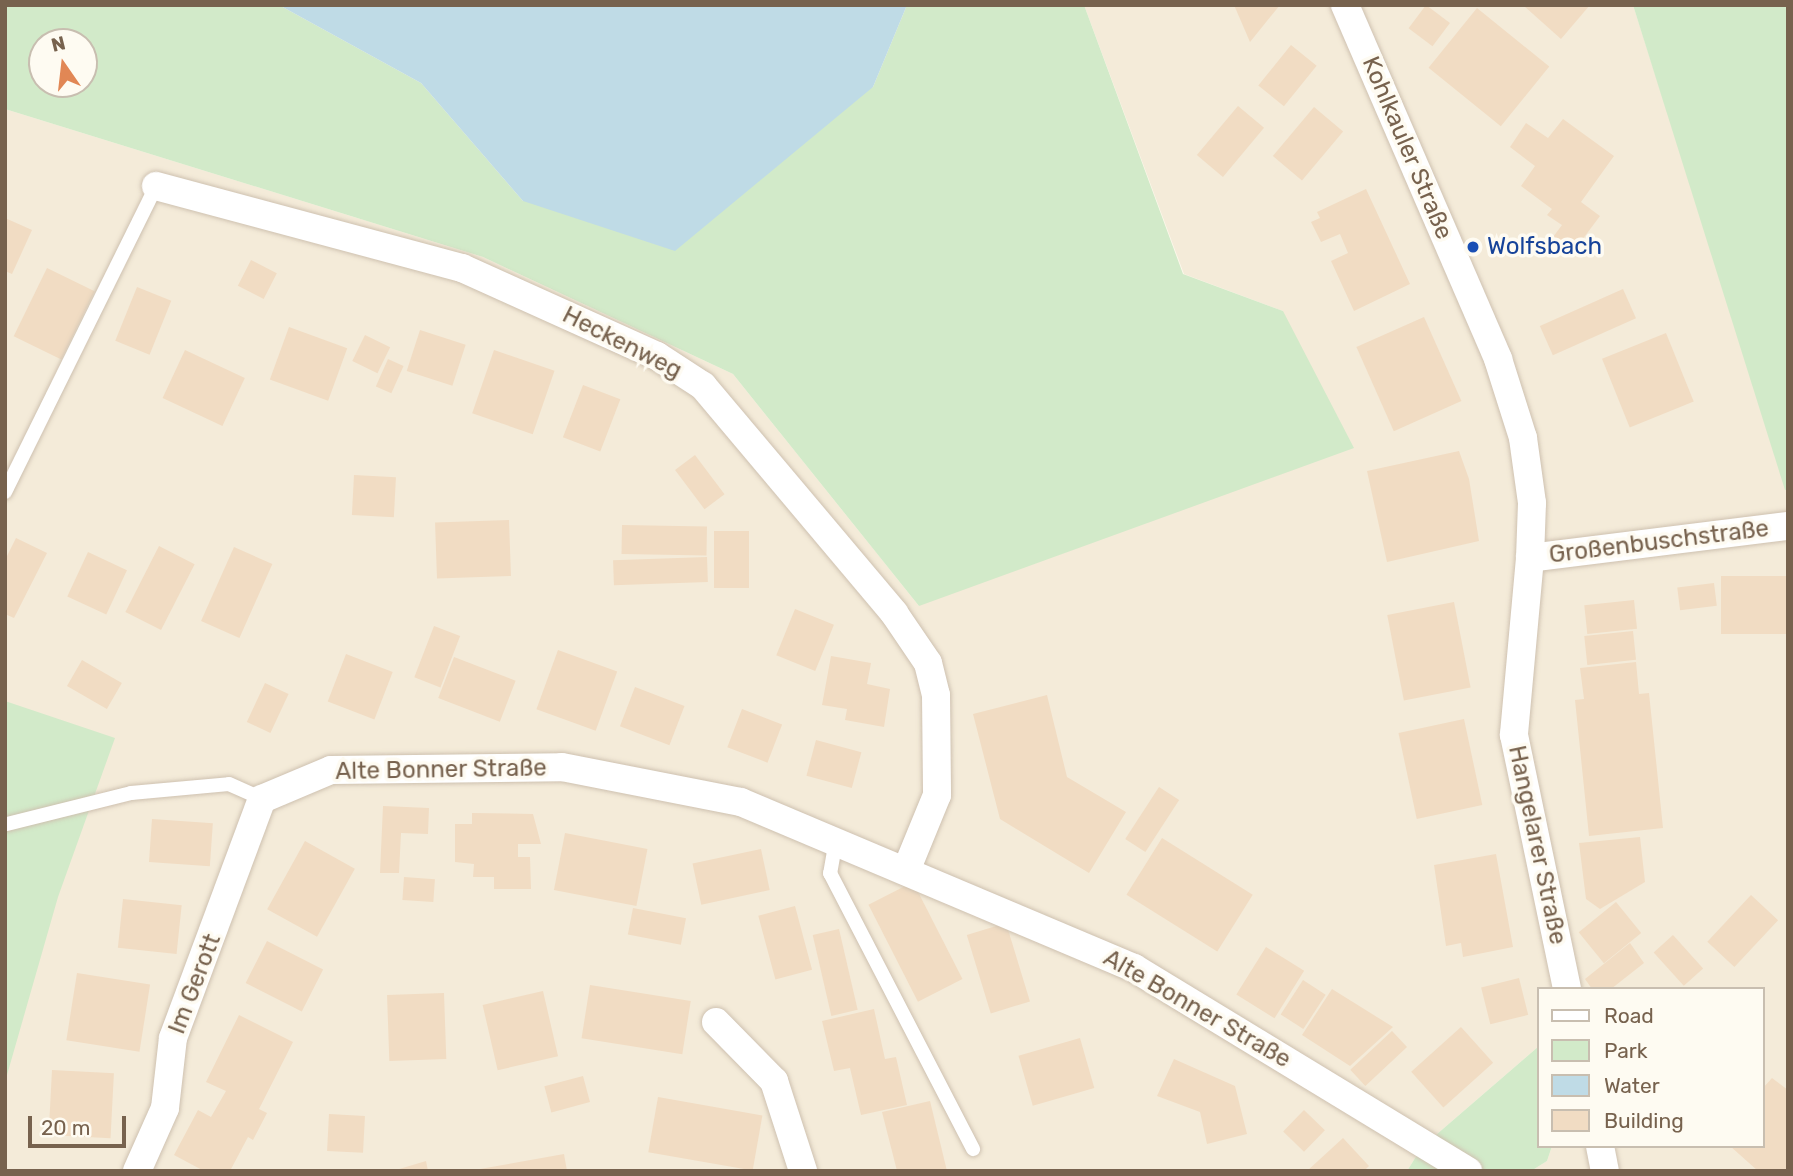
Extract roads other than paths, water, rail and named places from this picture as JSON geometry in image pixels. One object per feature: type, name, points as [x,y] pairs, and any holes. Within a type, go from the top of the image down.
[{"type":"street","name":"Kohlkauler Straße","points":[[1345,5],[1498,359],[1523,438],[1530,546]]},
{"type":"street","name":"Heckenweg","points":[[156,186],[462,268],[657,356],[703,386],[894,613],[928,663],[936,695],[937,795],[907,868]]},
{"type":"street","name":"Großenbuschstraße","points":[[1530,546],[1788,526]]},
{"type":"street","name":"Hangelarer Straße","points":[[1530,546],[1514,735],[1567,987]]},
{"type":"street","name":"Alte Bonner Straße","points":[[262,799],[331,770],[562,767],[741,802],[907,868],[1135,968],[1468,1171]]},
{"type":"street","name":"Im Gerott","points":[[137,1171],[165,1108],[173,1038],[262,799]]},
{"type":"street","points":[[716,1022],[774,1081],[803,1171]]},
{"type":"street","points":[[1600,1148],[1605,1171]]},
{"type":"lane","points":[[5,492],[156,186]]},
{"type":"lane","points":[[7,824],[156,791],[229,784],[262,799]]},
{"type":"lane","points":[[835,840],[830,873],[972,1149]]},
{"type":"water","points":[[279,5],[907,5],[873,87],[675,251],[523,201],[421,83]]},
{"type":"place","name":"Wolfsbach","points":[[1473,247]]}]
